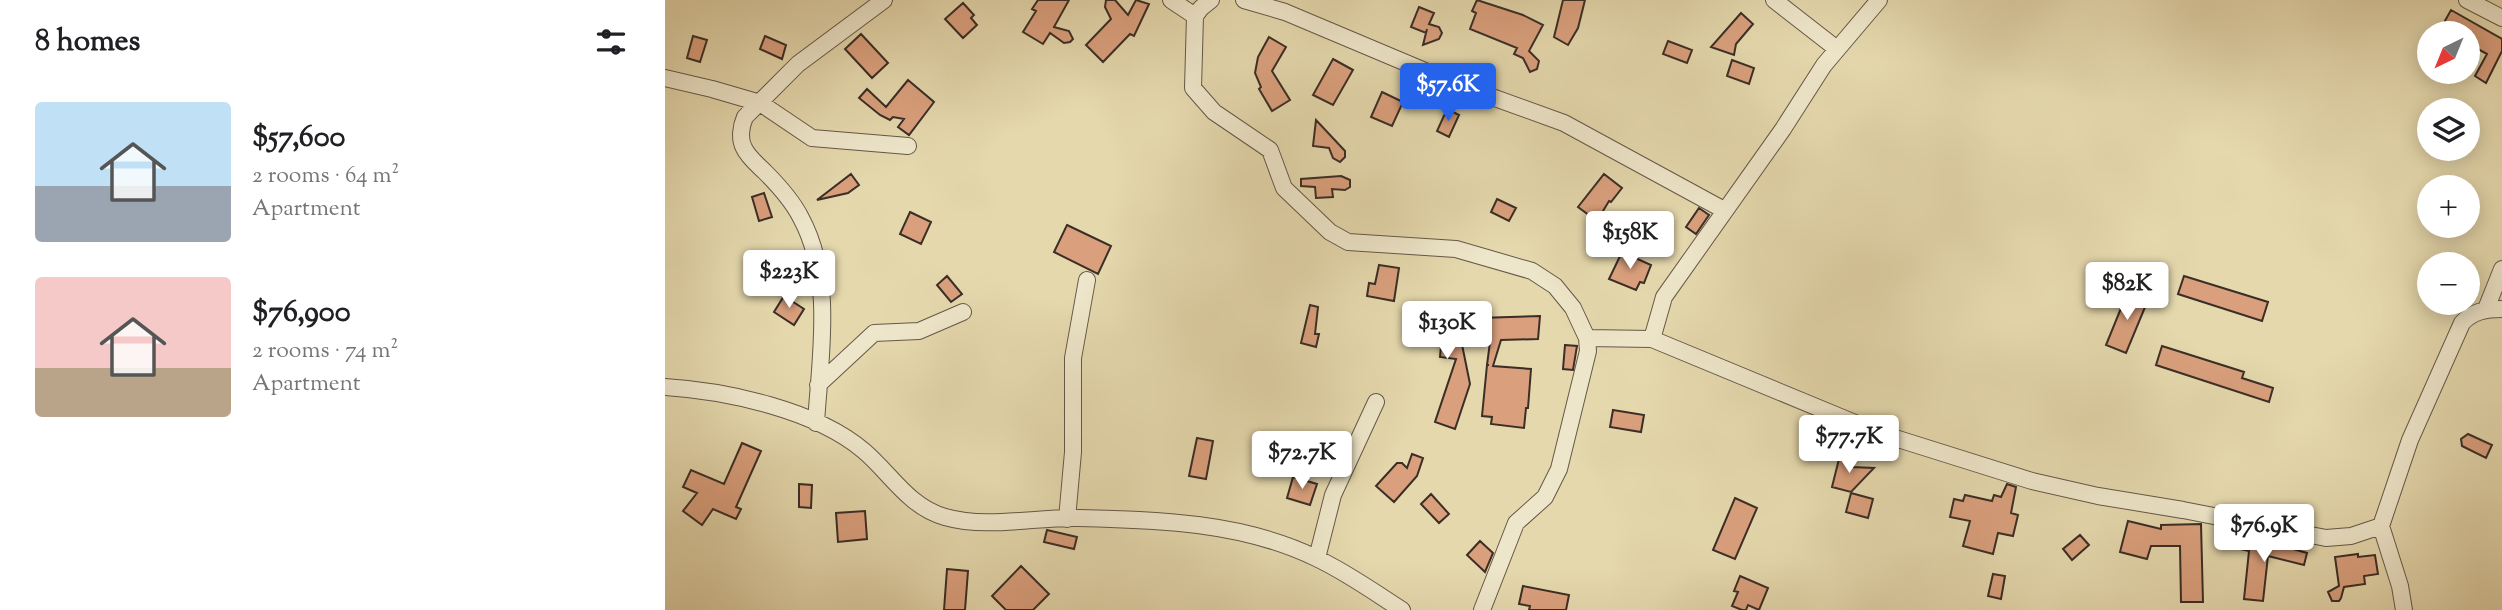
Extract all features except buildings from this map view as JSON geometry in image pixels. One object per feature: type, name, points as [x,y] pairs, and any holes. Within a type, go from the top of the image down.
[{"type":"street","points":[[816,423],[822,340],[821,291],[809,232],[785,192],[743,146],[741,126],[745,117],[798,64],[884,0]]},
{"type":"street","points":[[1171,0],[1195,16]]},
{"type":"street","points":[[1211,0],[1195,16],[1195,94],[1214,112],[1270,150],[1284,188],[1309,215],[1348,242],[1456,249],[1532,271],[1555,286],[1573,308],[1587,338],[1588,351],[1559,469],[1545,497],[1516,523],[1482,610]]},
{"type":"street","points":[[1244,0],[1285,12],[1455,84],[1564,123],[1724,210]]},
{"type":"street","points":[[1774,0],[1837,48]]},
{"type":"street","points":[[1652,339],[1664,297],[1837,48],[1879,0]]},
{"type":"street","points":[[2466,0],[2502,19]]},
{"type":"street","points":[[665,78],[760,103],[812,138],[908,146]]},
{"type":"street","points":[[2403,610],[2400,586],[2381,526],[2410,440],[2453,338],[2469,315],[2494,309],[2502,269]]},
{"type":"street","points":[[1067,519],[1073,452],[1073,358],[1087,280]]},
{"type":"street","points":[[818,384],[874,333],[919,331],[963,312]]},
{"type":"street","points":[[1587,338],[1652,339],[1879,433],[2032,481],[2098,496],[2326,538],[2351,536],[2381,526]]},
{"type":"street","points":[[665,387],[701,389],[742,398],[836,432],[864,451],[916,504],[945,517],[980,522],[1067,519],[1216,526],[1276,541],[1317,558],[1402,610]]},
{"type":"street","points":[[1317,558],[1333,495],[1376,402]]}]
